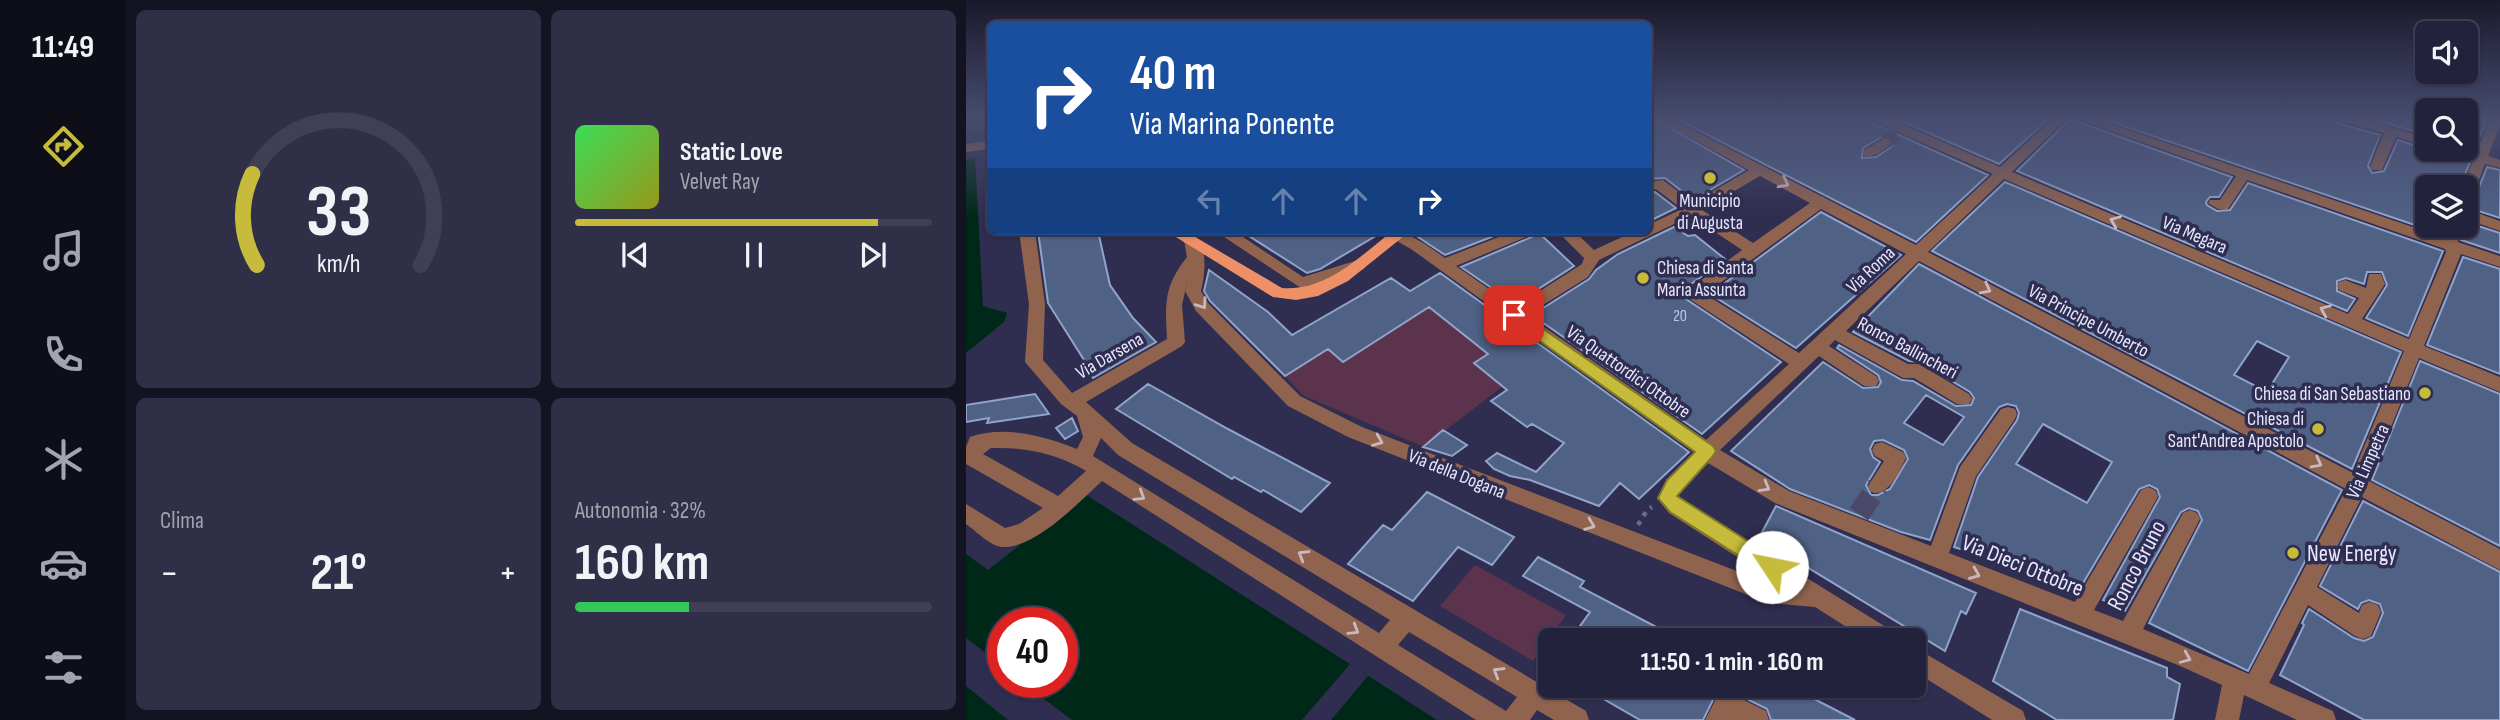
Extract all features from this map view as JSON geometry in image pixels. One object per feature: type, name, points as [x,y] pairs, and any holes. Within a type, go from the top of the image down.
[{"type":"main road","points":[[1358,265],[1394,235]]},
{"type":"main road","points":[[1188,242],[1279,293],[1301,295],[1318,285]]},
{"type":"street","name":"Via Principe Umberto","points":[[1723,151],[2500,560]]},
{"type":"street","points":[[1869,153],[1872,151]]},
{"type":"street","name":"Via Megara","points":[[1948,151],[2500,385]]},
{"type":"street","name":"Via Roma","points":[[1667,498],[1674,485],[1707,451],[2026,151]]},
{"type":"street","points":[[2176,151],[2244,174],[2415,225]]},
{"type":"street","points":[[2377,167],[2384,151]]},
{"type":"street","points":[[2475,175],[2484,151]]},
{"type":"street","points":[[2478,158],[2500,164]]},
{"type":"street","points":[[1652,229],[1760,170]]},
{"type":"street","points":[[2215,203],[2223,206],[2244,174]]},
{"type":"street","points":[[1652,185],[1658,183],[1753,250]]},
{"type":"street","points":[[1801,362],[1694,293],[1821,202]]},
{"type":"street","points":[[2478,218],[2500,226]]},
{"type":"street","name":"Via Darsena","points":[[1028,235],[1037,304],[1034,362],[1067,399],[1079,407],[1176,342],[1172,292],[1188,242]]},
{"type":"street","points":[[1229,235],[1301,283],[1318,285],[1358,265]]},
{"type":"street","name":"Via Quattordici Ottobre","points":[[1399,235],[1707,451]]},
{"type":"street","points":[[1443,264],[1518,235]]},
{"type":"street","points":[[1569,235],[1592,257]]},
{"type":"street","points":[[1592,257],[1639,235]]},
{"type":"street","name":"Via Limpetra","points":[[2227,720],[2244,683],[2304,591],[2358,485],[2454,252],[2453,238]]},
{"type":"street","points":[[2457,238],[2500,262]]},
{"type":"street","name":"Via della Dogana","points":[[1188,242],[1198,272],[1193,291],[1202,307],[1294,401],[1355,432],[1768,593],[1816,597]]},
{"type":"street","points":[[1514,315],[1582,273],[1590,266],[1592,257]]},
{"type":"street","points":[[2345,286],[2372,289],[2352,321]]},
{"type":"street","name":"Ronco Ballincheri","points":[[1834,331],[1909,373],[1913,369],[1963,400]]},
{"type":"street","points":[[1817,347],[1870,381]]},
{"type":"street","points":[[1079,407],[1092,437],[1082,458]]},
{"type":"street","points":[[1079,407],[1100,423],[1125,449],[1577,720]]},
{"type":"street","points":[[1937,558],[1967,474],[2008,414]]},
{"type":"street","points":[[1058,506],[974,457],[976,442],[1010,438],[1082,458],[1498,720]]},
{"type":"street","points":[[1878,486],[1896,458],[1882,450]]},
{"type":"street","name":"Via Dieci Ottobre","points":[[1707,451],[1782,497],[1855,520],[1937,558],[2244,683],[2316,718]]},
{"type":"street","points":[[966,513],[1002,538],[1025,532],[1100,471]]},
{"type":"street","points":[[2079,616],[2148,496]]},
{"type":"street","points":[[1667,498],[1866,628]]},
{"type":"street","name":"Ronco Bruno","points":[[2128,635],[2190,519]]},
{"type":"street","points":[[2304,591],[2363,628],[2370,612]]},
{"type":"street","points":[[1382,647],[1407,617]]},
{"type":"street","points":[[1926,665],[2014,720]]},
{"type":"street","points":[[1515,720],[1534,694]]},
{"type":"street","points":[[1717,720],[1726,703],[1757,720]]},
{"type":"path","points":[[1636,526],[1647,510],[1667,498]]},
{"type":"shaded area","points":[[975,157],[983,306],[1007,313],[1004,322],[966,353],[966,160]]},
{"type":"shaded area","points":[[1429,307],[1488,354],[1474,364],[1503,386],[1424,447],[1304,396],[1285,376],[1328,349],[1344,362]]},
{"type":"shaded area","points":[[1085,494],[1437,720],[966,720],[966,554],[988,570]]},
{"type":"shaded area","points":[[1475,565],[1566,615],[1557,628],[1538,628],[1538,654],[1533,661],[1440,606]]},
{"type":"pier","points":[[966,638],[987,654],[987,698],[1043,698],[1072,720],[1008,720],[966,686]]},
{"type":"pier","points":[[1350,664],[1368,676],[1331,720],[1302,720]]},
{"type":"building","points":[[1652,151],[1710,151],[1744,170],[1693,200],[1665,178],[1652,179]]},
{"type":"building","points":[[1738,151],[1863,151],[1862,158],[1876,157],[1886,151],[1934,151],[1988,175],[1916,242]]},
{"type":"building","points":[[1968,151],[2014,151],[1999,164]]},
{"type":"building","points":[[2038,151],[2158,151],[2232,177],[2219,197],[2210,197],[2206,202],[2217,211],[2230,210],[2248,183],[2443,251],[2408,336],[2366,318],[2387,285],[2382,272],[2367,272],[2364,284],[2346,278],[2337,281],[2337,291],[2355,299],[2347,311],[2017,171]]},
{"type":"building","points":[[2196,151],[2374,151],[2368,166],[2372,173],[2384,171],[2393,151],[2415,151],[2415,161],[2470,163],[2464,175],[2415,175],[2415,225]]},
{"type":"building","points":[[2487,167],[2500,170],[2500,218],[2478,211],[2478,190]]},
{"type":"building","points":[[2005,182],[2401,352],[2352,469],[1932,251]],"holes":[[[2257,341],[2289,357],[2267,392],[2234,375]]]},
{"type":"building","points":[[1655,192],[1676,208],[1652,220],[1652,193]]},
{"type":"building","points":[[1821,212],[1901,255],[1796,348],[1710,294]]},
{"type":"building","points":[[2478,226],[2500,233],[2500,253],[2461,240],[2478,238]]},
{"type":"building","points":[[1674,227],[1688,236],[1695,235],[1725,259],[1686,288],[1686,299],[1781,362],[1702,434],[1532,315],[1589,279],[1596,270],[1618,254]]},
{"type":"building","points":[[1039,235],[1099,235],[1110,285],[1133,318],[1156,342],[1093,378],[1048,303]]},
{"type":"building","points":[[1247,235],[1377,235],[1320,269],[1307,273]]},
{"type":"building","points":[[1415,235],[1497,235],[1445,255]]},
{"type":"building","points":[[1541,235],[1574,266],[1515,304],[1461,267]]},
{"type":"building","points":[[2463,257],[2500,269],[2500,374],[2427,345]]},
{"type":"building","points":[[1919,264],[2342,490],[2248,671],[2149,623],[2202,520],[2198,511],[2189,508],[2181,512],[2125,611],[2103,600],[2160,497],[2157,489],[2149,485],[2139,489],[2079,590],[2044,575],[1954,547],[1978,477],[2017,420],[2019,413],[2016,406],[2007,404],[1999,407],[1958,465],[1930,540],[1901,532],[1790,489],[1731,451],[1823,362],[1863,388],[1878,387],[1881,382],[1878,375],[1837,348],[1839,345],[1902,380],[1913,381],[1956,406],[1971,405],[1974,398],[1970,392],[1920,362],[1909,361],[1853,332]],"holes":[[[1926,395],[1964,417],[1943,445],[1904,423]],[[2043,424],[2112,462],[2087,503],[2016,464]],[[1883,440],[1904,450],[1908,459],[1890,489],[1878,495],[1871,495],[1866,485],[1880,462],[1873,457],[1870,449],[1874,441]]]},
{"type":"building","points":[[1209,270],[1268,312],[1292,335],[1391,278],[1410,291],[1440,273],[1689,452],[1639,499],[1620,483],[1599,506],[1530,480],[1510,476],[1494,469],[1486,461],[1497,453],[1536,472],[1564,443],[1532,424],[1527,427],[1491,401],[1507,390],[1474,363],[1488,354],[1429,307],[1343,362],[1328,349],[1285,376],[1210,301],[1204,291]]},
{"type":"building","points":[[2420,361],[2500,394],[2500,546],[2372,480]]},
{"type":"building","points":[[1148,384],[1330,483],[1301,512],[1263,490],[1261,492],[1234,477],[1232,479],[1116,409]]},
{"type":"building","points":[[1035,394],[1049,414],[987,423],[989,418],[966,422],[966,405]]},
{"type":"building","points":[[1072,418],[1078,431],[1065,439],[1056,428]]},
{"type":"building","points":[[1443,430],[1467,445],[1452,456],[1423,447]]},
{"type":"building","points":[[1427,492],[1514,537],[1492,565],[1458,547],[1413,601],[1348,564],[1383,525],[1392,530]]},
{"type":"building","points":[[2363,501],[2500,572],[2500,720],[2364,720],[2280,675],[2309,609],[2354,638],[2364,641],[2373,637],[2383,613],[2380,604],[2369,600],[2361,603],[2358,609],[2320,586]]},
{"type":"building","points":[[1776,506],[1976,593],[1966,614],[1961,611],[1945,651],[1926,639],[1926,628],[1907,628],[1759,538]]},
{"type":"building","points":[[1538,557],[1584,581],[1580,587],[1658,628],[1579,628],[1590,612],[1523,576]]},
{"type":"building","points":[[2020,609],[2167,668],[2167,677],[2180,684],[2173,720],[2057,720],[1993,681]]},
{"type":"building","points":[[1602,698],[1714,698],[1703,720],[1640,720]]},
{"type":"building","points":[[1745,698],[1812,698],[1855,720],[1771,720],[1767,709]]},
{"type":"tunnel","points":[[1859,514],[1878,486]]},
{"type":"place","name":"Municipio di Augusta","points":[[1710,178]]},
{"type":"place","name":"Chiesa di Santa Maria Assunta","points":[[1643,278]]},
{"type":"place","name":"Chiesa di San Sebastiano","points":[[2425,393]]},
{"type":"place","name":"Chiesa di Sant'Andrea Apostolo","points":[[2318,429]]},
{"type":"place","name":"New Energy","points":[[2293,553]]},
{"type":"route","points":[[1514,315],[1707,451],[1674,485],[1667,498],[1676,507],[1772,567]]}]
